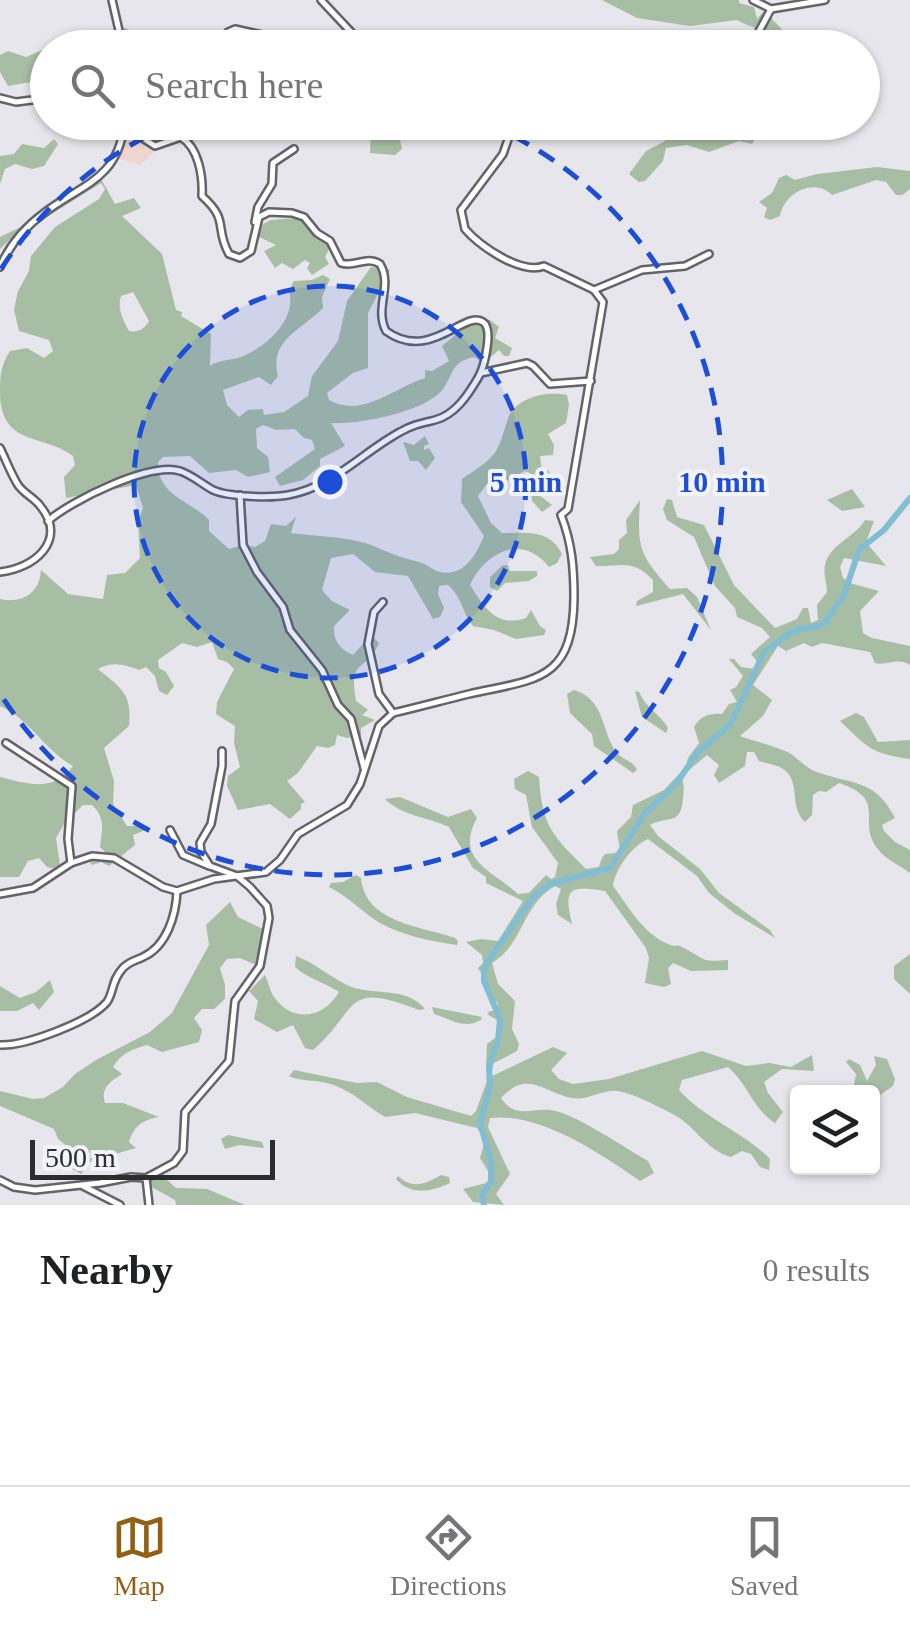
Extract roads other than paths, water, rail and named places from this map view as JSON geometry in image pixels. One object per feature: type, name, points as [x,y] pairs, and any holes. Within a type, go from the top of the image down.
[{"type":"street","points":[[112,0],[120,30]]},
{"type":"street","points":[[321,0],[349,30]]},
{"type":"street","points":[[753,0],[771,9],[823,0]]},
{"type":"street","points":[[760,30],[771,9]]},
{"type":"street","points":[[0,98],[30,100]]},
{"type":"street","points":[[0,266],[12,245],[40,216],[103,175],[120,140]]},
{"type":"street","points":[[147,140],[155,146],[172,140]]},
{"type":"street","points":[[185,140],[203,174],[202,196],[219,212],[224,245],[229,254],[240,258],[253,246],[258,207],[272,184],[273,163],[294,149]]},
{"type":"street","points":[[0,894],[33,888],[70,863],[92,856],[109,856],[177,891],[214,879],[270,870],[298,834],[347,805],[365,771],[378,726],[394,713],[526,682],[550,670],[563,656],[574,624],[574,586],[572,547],[561,515],[568,509],[592,380],[602,297],[547,267],[519,265],[475,239],[461,222],[461,210],[509,140]]},
{"type":"street","points":[[48,520],[81,498],[153,470],[179,471],[219,492],[240,495],[278,496],[314,487],[398,432],[454,410],[481,373],[489,331],[483,321],[466,321],[430,341],[391,335],[381,321],[386,278],[378,261],[342,263],[330,241],[299,214],[269,212],[255,225]]},
{"type":"street","points":[[594,290],[642,270],[684,266],[708,254]]},
{"type":"street","points":[[481,373],[527,364],[550,384],[592,380]]},
{"type":"street","points":[[484,365],[490,370]]},
{"type":"street","points":[[0,448],[20,489],[40,505],[48,520],[50,537],[42,555],[0,572]]},
{"type":"street","points":[[240,495],[242,544],[282,607],[290,630],[322,670],[338,704],[352,719],[365,771]]},
{"type":"street","points":[[383,602],[374,612],[368,644],[379,694],[394,713]]},
{"type":"street","points":[[6,743],[71,784],[70,863]]},
{"type":"street","points":[[210,866],[200,846],[211,824],[222,750]]},
{"type":"street","points":[[0,1180],[36,1190],[126,1177],[146,1178],[174,1163],[183,1151],[185,1112],[229,1061],[235,1001],[262,959],[268,910],[237,876],[183,855],[170,830]]},
{"type":"street","points":[[0,1045],[39,1036],[98,1010],[110,999],[111,984],[125,966],[147,956],[161,943],[172,919],[177,891]]},
{"type":"street","points":[[146,1178],[148,1205]]},
{"type":"street","points":[[80,1184],[120,1205]]},
{"type":"waterway","points":[[484,1205],[482,1194],[491,1183],[491,1161],[480,1123],[490,1087],[489,1065],[498,1041],[500,1019],[484,981],[484,968],[490,958],[534,896],[550,884],[610,868],[644,814],[676,784],[698,752],[730,725],[764,652],[793,631],[823,625],[844,595],[859,550],[884,530],[910,498]]}]
